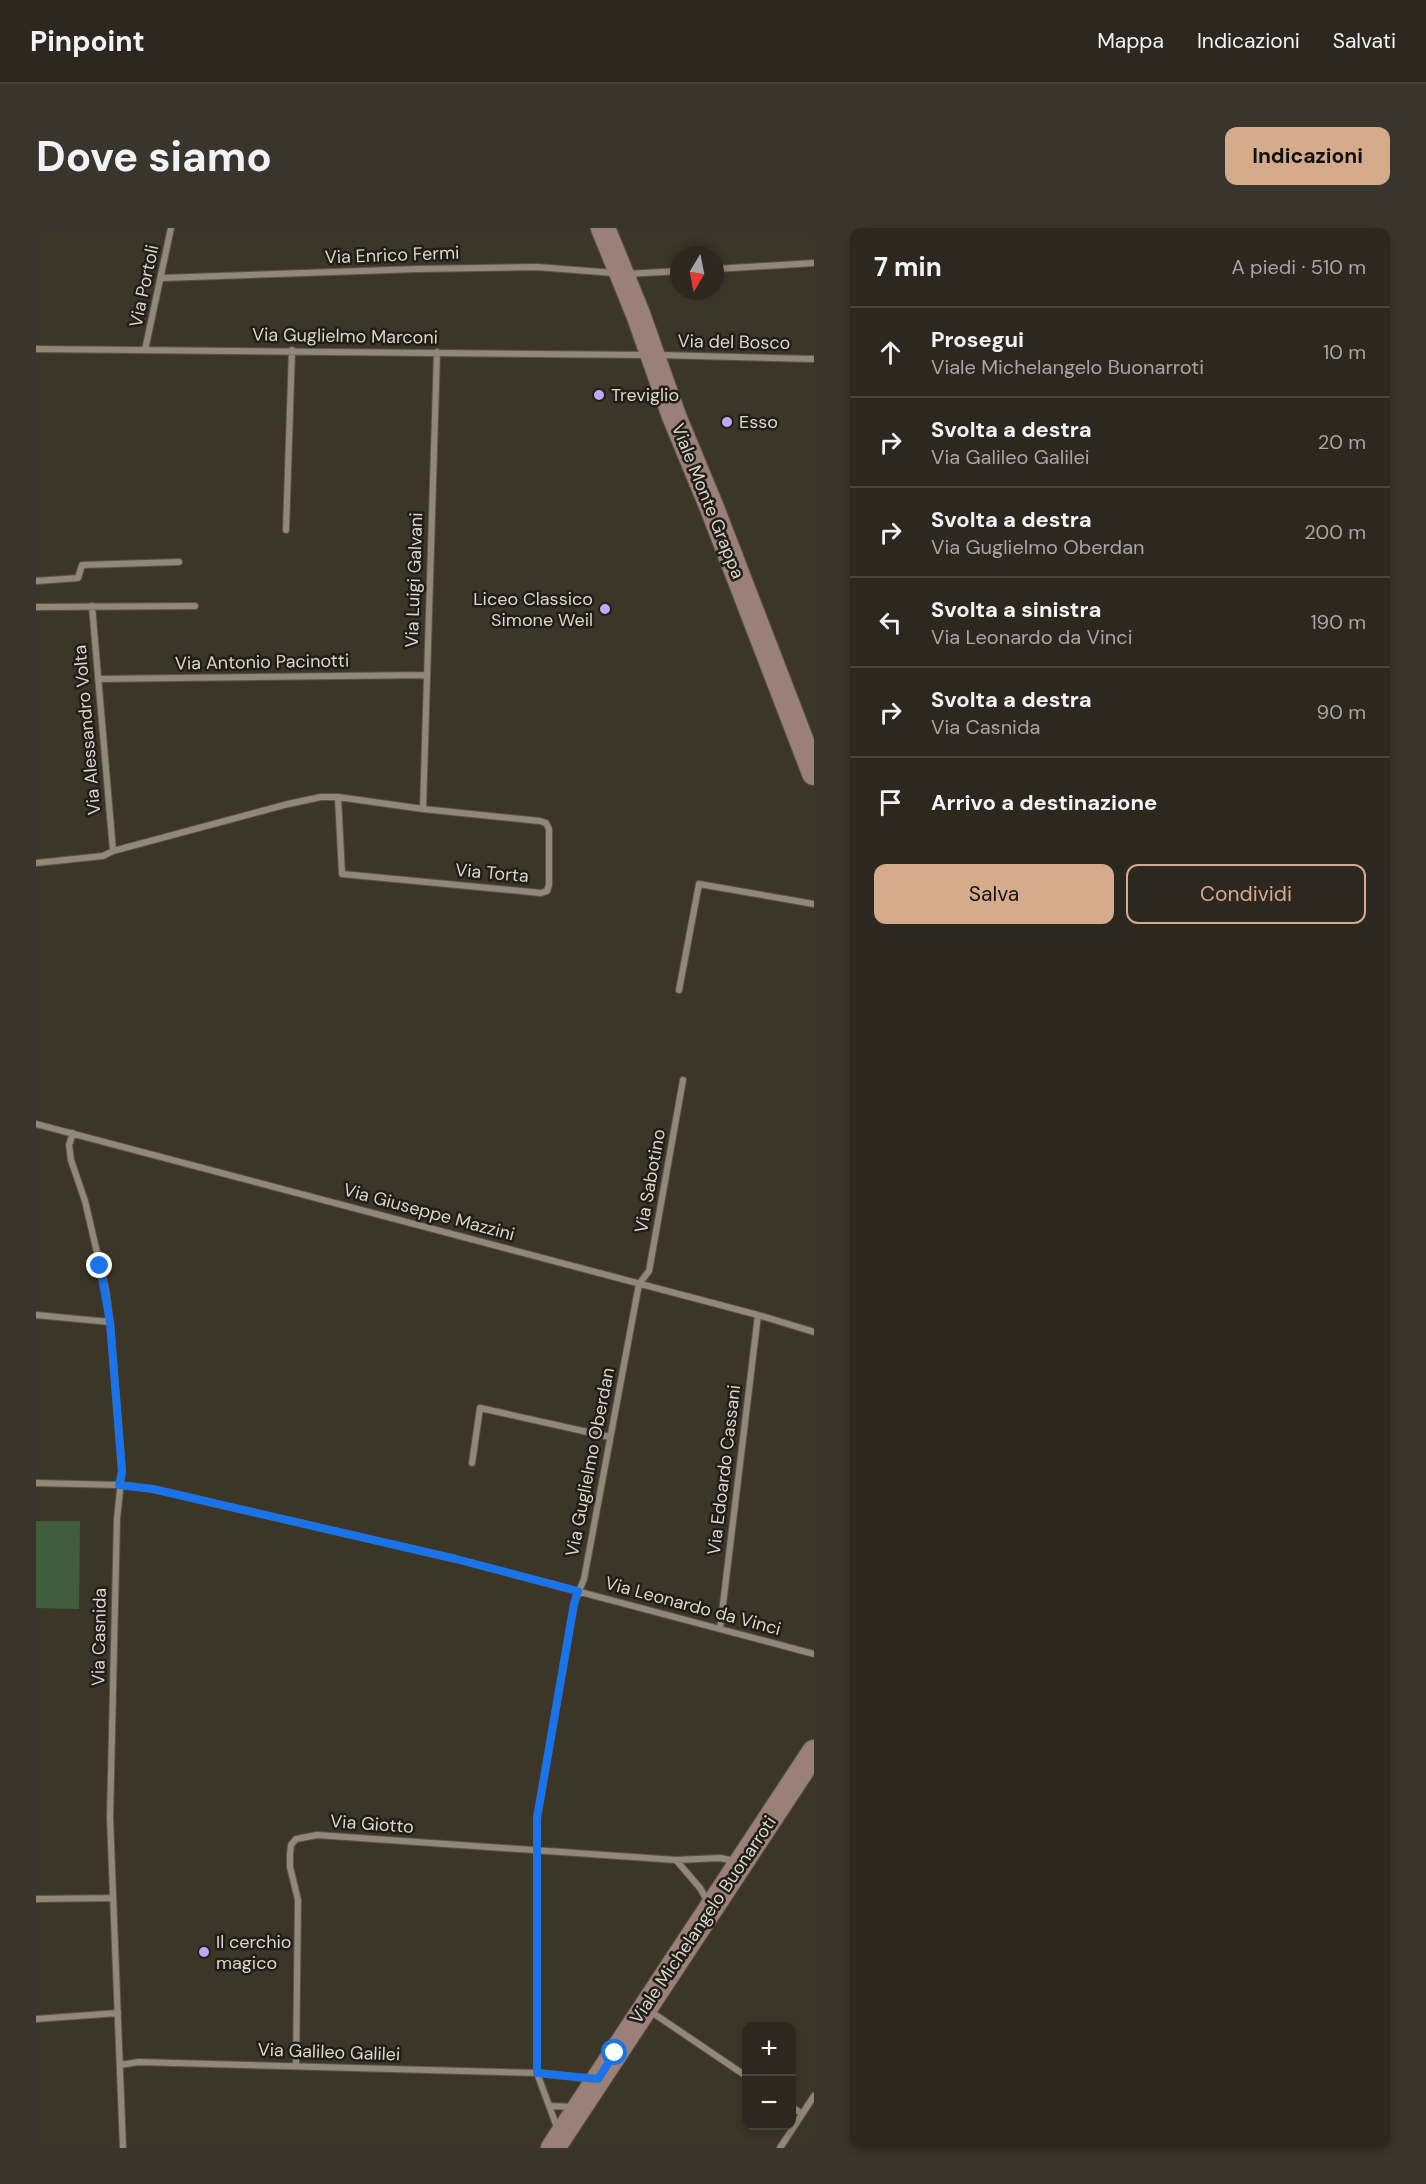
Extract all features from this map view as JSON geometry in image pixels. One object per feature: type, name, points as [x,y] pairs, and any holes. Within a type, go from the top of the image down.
[{"type":"main road","name":"Viale Monte Grappa","points":[[603,228],[814,773]]},
{"type":"main road","name":"Viale Michelangelo Buonarroti","points":[[556,2142],[814,1752]]},
{"type":"street","name":"Via Portoli","points":[[145,350],[171,228]]},
{"type":"street","points":[[724,268],[814,263]]},
{"type":"street","name":"Via Enrico Fermi","points":[[162,278],[418,268],[537,267],[639,275],[670,272]]},
{"type":"street","name":"Via Guglielmo Marconi","points":[[36,349],[653,355]]},
{"type":"street","points":[[286,530],[292,350]]},
{"type":"street","name":"Via Luigi Galvani","points":[[423,809],[437,352]]},
{"type":"street","name":"Via del Bosco","points":[[653,355],[814,359]]},
{"type":"street","points":[[36,581],[78,578],[82,565],[179,562]]},
{"type":"street","name":"Via Alessandro Volta","points":[[92,606],[113,851]]},
{"type":"street","points":[[36,607],[195,606]]},
{"type":"street","name":"Via Antonio Pacinotti","points":[[98,679],[426,675]]},
{"type":"street","name":"Via Torta","points":[[36,863],[103,856],[113,851],[288,804],[338,797],[546,823],[549,829],[549,885],[547,891],[342,874],[338,797]]},
{"type":"street","points":[[679,990],[699,884],[814,904]]},
{"type":"street","name":"Via Sabotino","points":[[639,1284],[649,1271],[683,1080]]},
{"type":"street","name":"Via Giuseppe Mazzini","points":[[36,1124],[758,1315],[814,1332]]},
{"type":"street","name":"Via Casnida","points":[[73,1133],[69,1145],[71,1160],[85,1201],[106,1291],[122,1471],[117,1519],[110,1818],[123,2148]]},
{"type":"street","name":"Via Guglielmo Oberdan","points":[[537,2073],[537,1818],[574,1604],[584,1579],[639,1284]]},
{"type":"street","name":"Via Edoardo Cassani","points":[[720,1629],[758,1315]]},
{"type":"street","points":[[36,1316],[110,1322]]},
{"type":"street","points":[[472,1463],[480,1408],[610,1437]]},
{"type":"street","name":"Via Leonardo da Vinci","points":[[36,1483],[119,1485],[153,1489],[456,1559],[814,1654]]},
{"type":"street","name":"Via Giotto","points":[[296,2066],[298,1900],[290,1867],[291,1845],[296,1839],[317,1835],[676,1860],[720,1858],[742,1862]]},
{"type":"street","points":[[676,1860],[700,1888],[711,1907]]},
{"type":"street","points":[[36,1899],[113,1898]]},
{"type":"street","points":[[645,2008],[742,2073]]},
{"type":"street","points":[[36,2019],[118,2013]]},
{"type":"street","name":"Via Galileo Galilei","points":[[120,2065],[139,2062],[537,2073],[598,2079]]},
{"type":"street","points":[[537,2073],[550,2106],[556,2142]]},
{"type":"street","points":[[780,2148],[814,2096]]},
{"type":"street","points":[[550,2106],[579,2107]]},
{"type":"street","points":[[796,2110],[802,2114]]},
{"type":"green space","points":[[36,1521],[80,1521],[79,1609],[36,1608]]},
{"type":"place","name":"Treviglio","points":[[599,395]]},
{"type":"place","name":"Esso","points":[[727,422]]},
{"type":"place","name":"Liceo Classico Simone Weil","points":[[605,609]]},
{"type":"place","name":"Il cerchio magico","points":[[204,1952]]},
{"type":"route","points":[[100,1266],[110,1322],[122,1471],[119,1485],[153,1489],[456,1559],[578,1591],[537,1818],[537,2073],[598,2079],[615,2053]]}]
